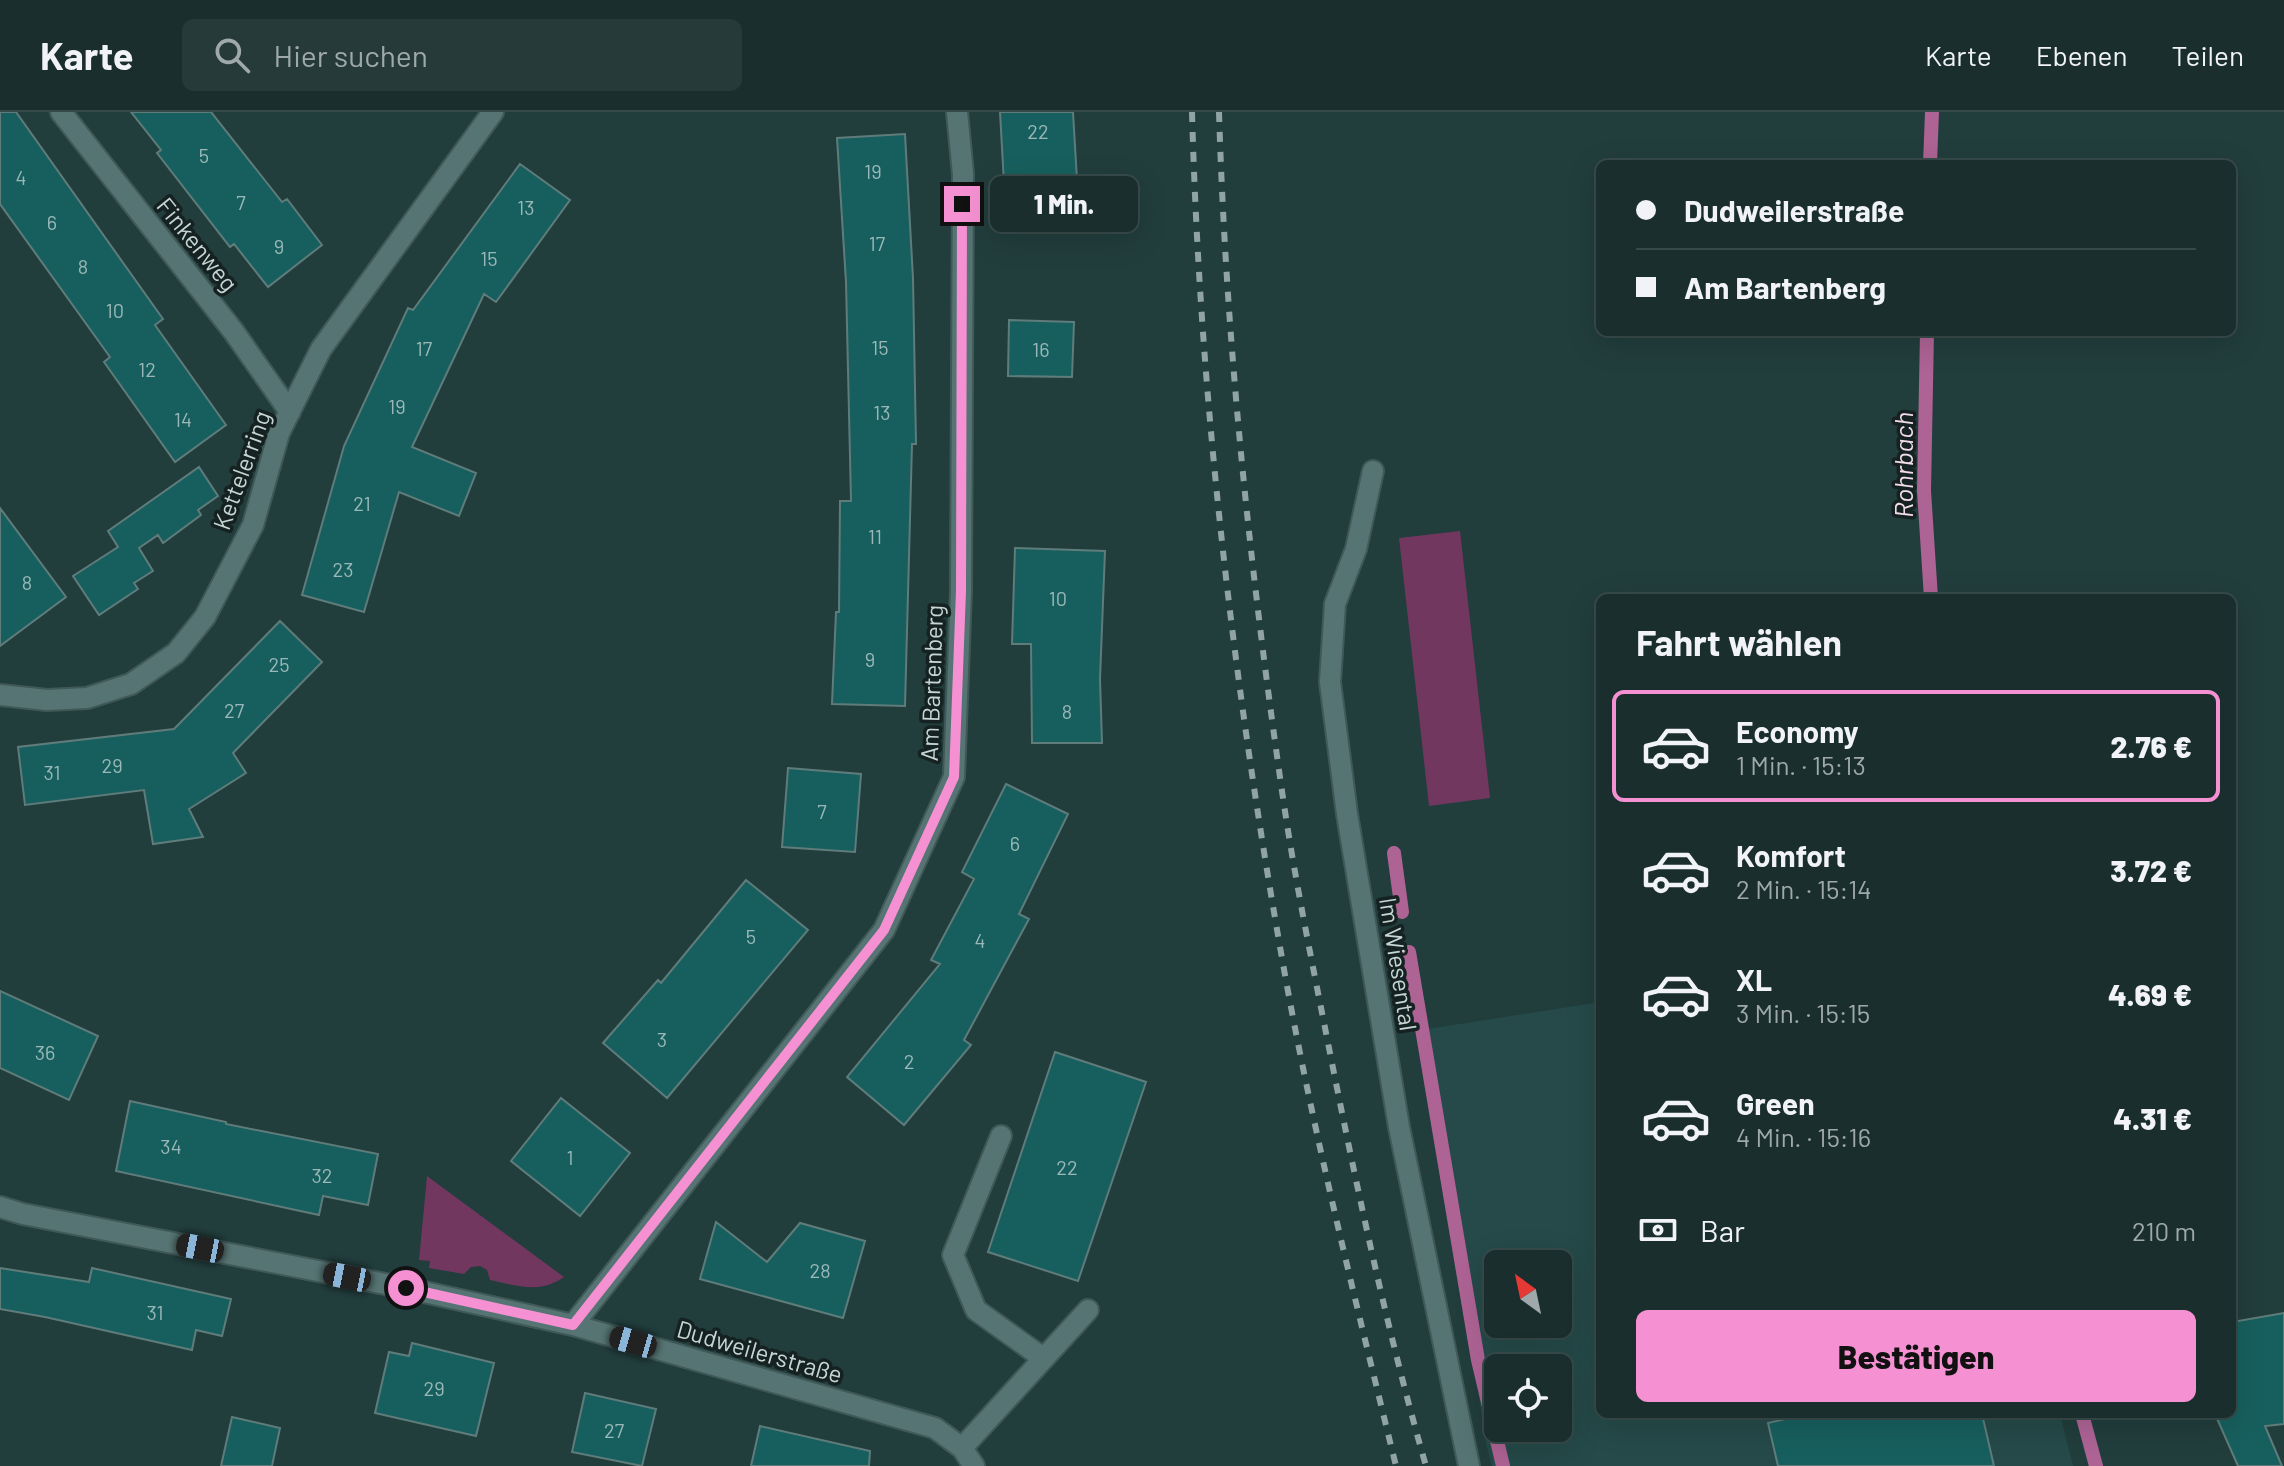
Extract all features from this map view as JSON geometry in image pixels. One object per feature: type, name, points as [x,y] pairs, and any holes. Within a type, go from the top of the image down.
[{"type":"street","name":"Finkenweg","points":[[61,112],[234,332],[290,412]]},
{"type":"street","name":"Kettelerring","points":[[0,695],[47,700],[87,698],[131,684],[176,653],[205,617],[253,525],[279,433],[321,349],[493,112]]},
{"type":"street","name":"Am Bartenberg","points":[[573,1325],[884,930],[954,777],[961,591],[963,190],[957,112]]},
{"type":"street","name":"Im Wiesental","points":[[1373,471],[1356,549],[1335,604],[1330,682],[1345,800],[1399,1127],[1469,1466]]},
{"type":"street","points":[[1001,1136],[953,1255],[976,1310],[1043,1358]]},
{"type":"street","name":"Dudweilerstraße","points":[[0,1207],[406,1288],[573,1325],[935,1428],[968,1457]]},
{"type":"street","points":[[968,1457],[1043,1358],[1088,1310]]},
{"type":"shaded area","points":[[1460,531],[1490,798],[1429,806],[1399,538]]},
{"type":"shaded area","points":[[1596,1003],[1596,1418],[2061,1418],[2073,1466],[1492,1466],[1486,1442],[1572,1442],[1572,1354],[1484,1354],[1484,1429],[1421,1030]]},
{"type":"shaded area","points":[[427,1176],[564,1277],[546,1285],[528,1287],[490,1280],[487,1270],[480,1266],[471,1267],[464,1274],[429,1268],[430,1261],[419,1260]]},
{"type":"building","points":[[0,112],[16,112],[163,319],[155,325],[226,425],[175,462],[104,362],[110,357],[0,204]]},
{"type":"building","points":[[131,112],[211,112],[282,202],[287,199],[322,245],[268,287],[234,244],[230,247],[157,153],[161,150]]},
{"type":"building","points":[[1000,112],[1073,112],[1079,214],[1006,219]]},
{"type":"building","points":[[905,134],[913,278],[916,444],[912,444],[905,706],[832,704],[836,612],[839,612],[840,501],[851,501],[846,282],[837,138]]},
{"type":"building","points":[[520,164],[570,200],[496,302],[484,294],[412,447],[476,473],[459,516],[399,492],[364,612],[302,595],[344,446],[408,308],[413,310]]},
{"type":"building","points":[[1009,320],[1074,322],[1072,377],[1008,376]]},
{"type":"building","points":[[199,467],[218,496],[198,510],[201,515],[163,543],[158,535],[139,548],[153,571],[134,583],[138,589],[99,615],[73,576],[118,547],[108,531]]},
{"type":"building","points":[[0,508],[66,597],[0,646]]},
{"type":"building","points":[[1015,548],[1105,551],[1100,679],[1102,743],[1032,743],[1031,644],[1012,644]]},
{"type":"building","points":[[280,621],[322,662],[233,753],[246,773],[189,809],[203,837],[153,844],[144,790],[25,805],[18,747],[174,729]]},
{"type":"building","points":[[788,768],[861,774],[855,852],[782,847]]},
{"type":"building","points":[[1006,784],[1068,814],[1019,914],[1029,919],[964,1040],[971,1045],[904,1125],[847,1077],[940,964],[931,960],[974,879],[962,872]]},
{"type":"building","points":[[746,880],[808,930],[667,1098],[603,1043],[658,980],[661,983]]},
{"type":"building","points":[[0,991],[98,1036],[69,1100],[0,1068]]},
{"type":"building","points":[[1055,1052],[1146,1082],[1078,1281],[988,1252]]},
{"type":"building","points":[[561,1098],[630,1153],[580,1216],[511,1161]]},
{"type":"building","points":[[130,1101],[226,1124],[378,1154],[368,1205],[323,1196],[319,1215],[116,1171]]},
{"type":"building","points":[[716,1222],[767,1262],[800,1223],[865,1241],[843,1318],[700,1279]]},
{"type":"building","points":[[0,1268],[89,1282],[92,1268],[231,1299],[222,1336],[196,1330],[192,1350],[0,1309]]},
{"type":"building","points":[[2284,1313],[2284,1424],[2265,1426],[2282,1466],[2238,1466],[2217,1418],[2236,1418],[2236,1321]]},
{"type":"building","points":[[412,1343],[494,1363],[476,1436],[375,1413],[389,1352],[409,1356]]},
{"type":"building","points":[[585,1393],[656,1409],[642,1466],[572,1452]]},
{"type":"building","points":[[232,1417],[280,1428],[272,1466],[221,1466]]},
{"type":"building","points":[[1789,1418],[1983,1418],[1994,1466],[1778,1466],[1768,1423]]},
{"type":"building","points":[[760,1426],[870,1451],[869,1466],[751,1466]]},
{"type":"waterway","name":"Rohrbach","points":[[1930,160],[1932,112]]},
{"type":"waterway","name":"Rohrbach","points":[[1927,336],[1924,491],[1931,594]]},
{"type":"waterway","points":[[1394,853],[1402,912]]},
{"type":"waterway","points":[[1409,952],[1478,1360],[1503,1466]]},
{"type":"waterway","name":"Rohrbach","points":[[2083,1418],[2096,1466]]},
{"type":"railway","points":[[1192,112],[1211,437],[1250,761],[1285,975],[1309,1098],[1396,1466]]},
{"type":"railway","points":[[1219,112],[1227,284],[1241,456],[1283,798],[1304,921],[1361,1202],[1426,1466]]},
{"type":"route","points":[[406,1288],[573,1325],[884,930],[954,777],[961,591],[962,204]]}]
